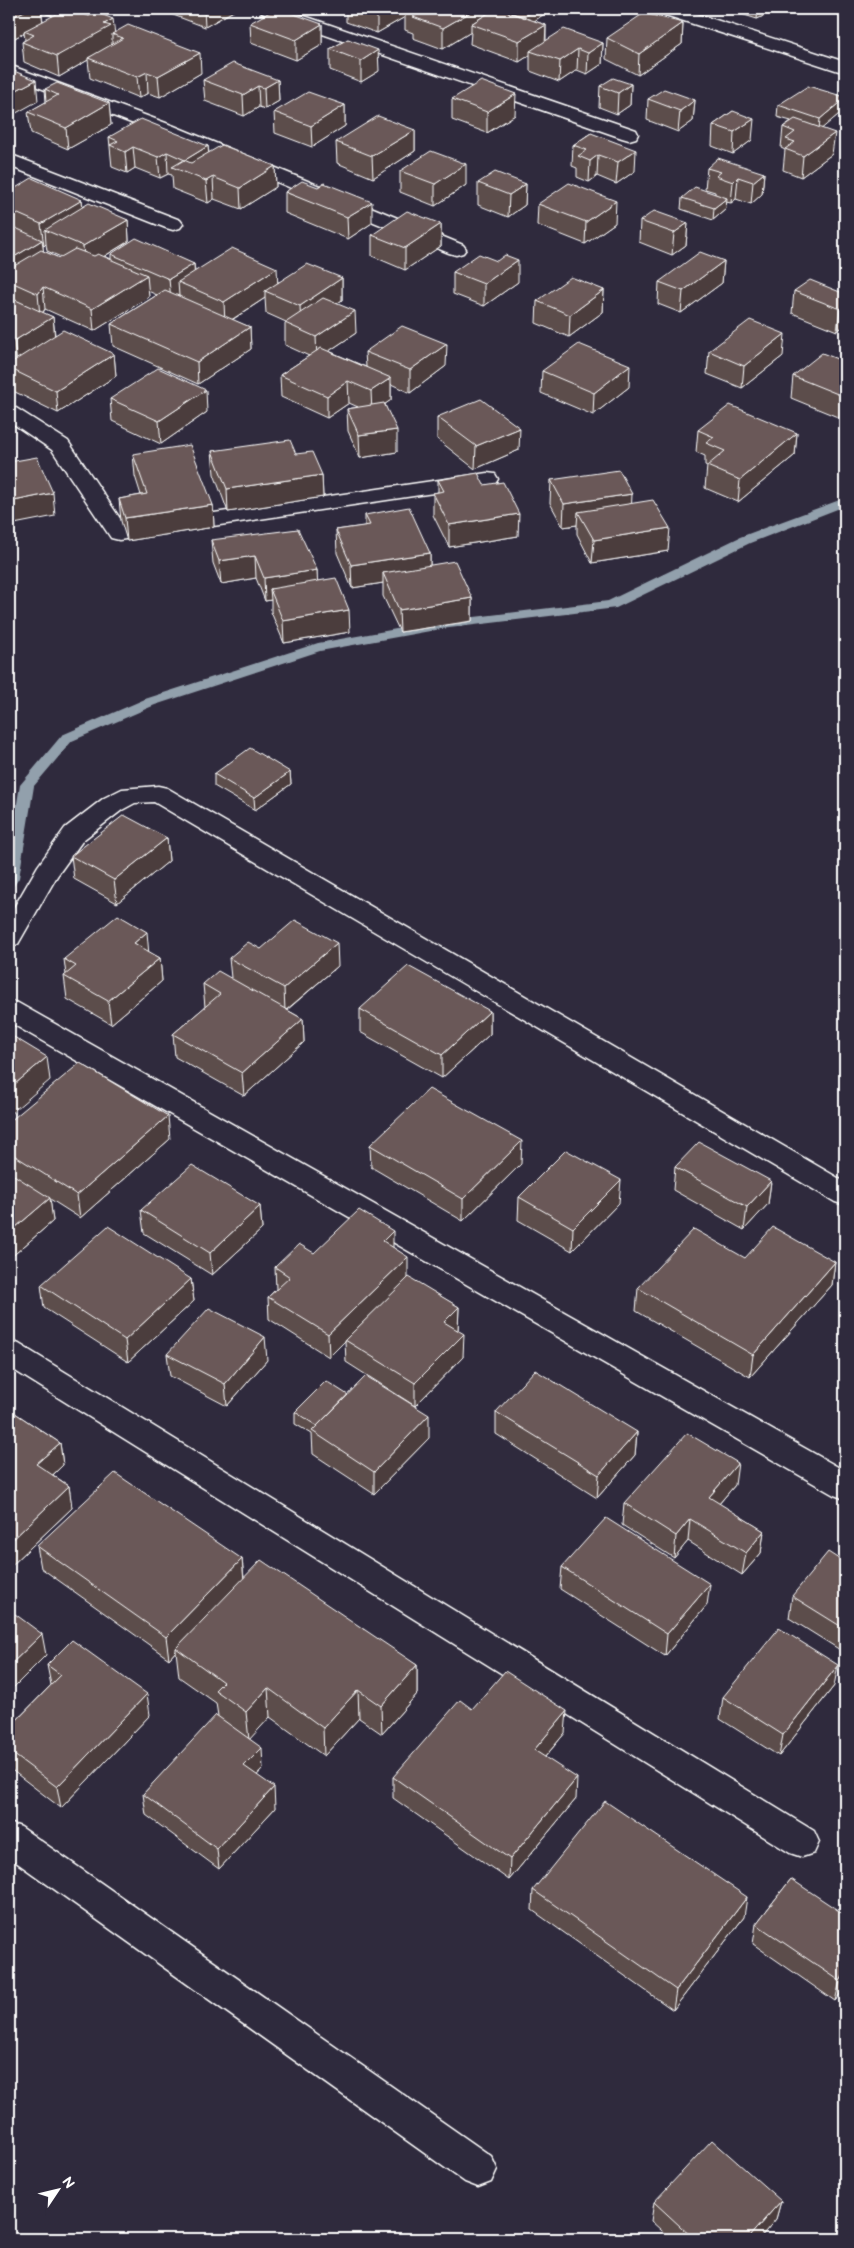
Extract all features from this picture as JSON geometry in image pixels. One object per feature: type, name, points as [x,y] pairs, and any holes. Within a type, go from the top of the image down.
[{"type":"street","points":[[53,9],[83,19]]},
{"type":"street","points":[[268,9],[629,134]]},
{"type":"street","points":[[665,9],[845,68]]},
{"type":"street","points":[[9,70],[167,130],[456,249]]},
{"type":"street","points":[[9,160],[173,224]]},
{"type":"street","points":[[9,412],[60,446],[119,534],[487,478]]},
{"type":"street","points":[[9,938],[47,872],[74,834],[113,804],[131,795],[158,794],[845,1195]]},
{"type":"street","points":[[9,1010],[845,1486]]},
{"type":"street","points":[[9,1352],[802,1842]]},
{"type":"street","points":[[9,1838],[478,2170]]},
{"type":"building","points":[[9,9],[28,9],[9,19]]},
{"type":"building","points":[[66,9],[89,16],[96,12],[113,19],[104,24],[111,26],[57,56],[22,42],[34,35],[24,31]]},
{"type":"building","points":[[275,9],[280,9],[322,24],[296,40],[250,23]]},
{"type":"building","points":[[366,9],[384,9],[377,13]]},
{"type":"building","points":[[405,9],[476,9],[443,28],[413,17],[418,14]]},
{"type":"building","points":[[495,9],[546,25],[519,41],[471,24]]},
{"type":"building","points":[[500,9],[536,9],[524,17]]},
{"type":"building","points":[[644,13],[683,23],[639,54],[607,38]]},
{"type":"building","points":[[128,25],[200,53],[158,76],[147,72],[137,77],[88,58],[123,38],[112,34]]},
{"type":"building","points":[[564,29],[603,43],[588,53],[578,49],[560,61],[530,51]]},
{"type":"building","points":[[348,39],[378,50],[361,61],[330,49]]},
{"type":"building","points":[[233,63],[278,80],[264,88],[258,86],[243,95],[203,80]]},
{"type":"building","points":[[9,69],[36,80],[9,94]]},
{"type":"building","points":[[613,78],[631,84],[618,93],[600,86]]},
{"type":"building","points":[[481,81],[516,94],[487,112],[452,99]]},
{"type":"building","points":[[57,83],[109,103],[66,128],[28,112],[58,95],[45,89]]},
{"type":"building","points":[[808,86],[845,98],[820,119],[778,105]]},
{"type":"building","points":[[664,89],[695,100],[680,111],[648,99]]},
{"type":"building","points":[[308,92],[345,105],[311,126],[274,112]]},
{"type":"building","points":[[733,111],[754,119],[734,132],[713,125]]},
{"type":"building","points":[[378,116],[415,130],[372,156],[336,142]]},
{"type":"building","points":[[141,119],[208,146],[185,160],[167,152],[158,157],[133,147],[125,152],[110,145],[118,141],[109,137]]},
{"type":"building","points":[[795,119],[835,133],[803,156],[785,149],[795,142],[786,139],[795,132],[783,127]]},
{"type":"building","points":[[591,133],[636,150],[618,162],[598,155],[590,161],[578,156],[587,150],[573,145]]},
{"type":"building","points":[[222,145],[275,166],[240,188],[213,177],[206,181],[172,167],[184,160],[191,163]]},
{"type":"building","points":[[431,151],[466,164],[435,184],[400,171]]},
{"type":"building","points":[[718,158],[764,173],[753,182],[738,177],[733,182],[716,176],[721,172],[707,168]]},
{"type":"building","points":[[495,172],[526,184],[509,195],[478,183]]},
{"type":"building","points":[[32,178],[82,200],[41,224],[9,210],[9,192]]},
{"type":"building","points":[[302,181],[318,187],[324,183],[372,202],[347,217],[285,192]]},
{"type":"building","points":[[569,183],[616,201],[586,222],[538,204]]},
{"type":"building","points":[[695,187],[727,198],[714,208],[682,198]]},
{"type":"building","points":[[89,203],[128,220],[83,246],[45,230]]},
{"type":"building","points":[[407,211],[441,224],[405,248],[372,235]]},
{"type":"building","points":[[654,211],[688,223],[674,233],[640,221]]},
{"type":"building","points":[[9,225],[42,240],[9,260]]},
{"type":"building","points":[[136,238],[194,264],[169,279],[111,254]]},
{"type":"building","points":[[232,248],[277,268],[224,302],[178,282]]},
{"type":"building","points":[[75,249],[94,256],[98,254],[147,275],[92,309],[43,287],[38,294],[9,281],[9,269],[41,250],[59,258]]},
{"type":"building","points":[[700,252],[724,261],[683,291],[659,282]]},
{"type":"building","points":[[479,254],[497,261],[505,255],[518,260],[484,284],[453,272]]},
{"type":"building","points":[[307,264],[342,278],[300,306],[265,291]]},
{"type":"building","points":[[571,277],[604,290],[570,315],[537,301]]},
{"type":"building","points":[[810,280],[845,294],[845,305],[840,309],[794,291]]},
{"type":"building","points":[[165,290],[250,327],[197,362],[111,324]]},
{"type":"building","points":[[9,297],[53,317],[14,341],[9,339]]},
{"type":"building","points":[[323,298],[355,311],[316,337],[285,323]]},
{"type":"building","points":[[750,320],[785,334],[744,366],[709,351]]},
{"type":"building","points":[[402,326],[447,344],[410,370],[365,352]]},
{"type":"building","points":[[63,330],[114,354],[56,391],[9,368],[9,364]]},
{"type":"building","points":[[579,344],[630,365],[594,393],[542,371]]},
{"type":"building","points":[[321,348],[391,378],[371,391],[348,381],[327,396],[280,375]]},
{"type":"building","points":[[822,353],[845,362],[845,397],[793,376]]},
{"type":"building","points":[[158,368],[206,390],[159,421],[110,399]]},
{"type":"building","points":[[481,399],[520,428],[476,446],[437,417]]},
{"type":"building","points":[[384,403],[397,430],[359,435],[347,409]]},
{"type":"building","points":[[730,405],[797,433],[740,480],[707,466],[725,451],[706,443],[714,437],[698,430]]},
{"type":"building","points":[[290,440],[296,454],[312,452],[322,475],[227,489],[212,451]]},
{"type":"building","points":[[190,445],[213,505],[125,518],[119,499],[147,494],[133,454]]},
{"type":"building","points":[[37,457],[53,493],[9,502],[9,462]]},
{"type":"building","points":[[619,470],[632,494],[564,504],[551,480]]},
{"type":"building","points":[[478,473],[484,485],[503,482],[519,514],[449,525],[433,493],[444,491],[438,480]]},
{"type":"building","points":[[653,500],[670,528],[594,540],[578,512]]},
{"type":"building","points":[[409,507],[430,553],[351,565],[336,530],[370,525],[365,515]]},
{"type":"building","points":[[298,529],[317,570],[264,578],[255,556],[219,561],[211,540]]},
{"type":"building","points":[[455,561],[472,598],[399,610],[383,573]]},
{"type":"building","points":[[336,578],[349,610],[283,621],[270,589]]},
{"type":"building","points":[[250,748],[290,772],[254,798],[214,774]]},
{"type":"building","points":[[124,815],[167,838],[114,880],[71,856]]},
{"type":"building","points":[[118,915],[147,932],[134,943],[160,958],[108,1001],[64,976],[76,966],[64,959]]},
{"type":"building","points":[[295,920],[337,943],[284,988],[229,958],[248,942],[261,949]]},
{"type":"building","points":[[408,966],[490,1011],[442,1055],[360,1009]]},
{"type":"building","points":[[218,971],[303,1019],[242,1073],[173,1034],[220,994],[203,984]]},
{"type":"building","points":[[9,1034],[47,1057],[9,1089]]},
{"type":"building","points":[[80,1063],[168,1116],[77,1195],[9,1152],[9,1122]]},
{"type":"building","points":[[429,1089],[522,1141],[463,1199],[370,1145]]},
{"type":"building","points":[[699,1142],[771,1181],[747,1207],[675,1167]]},
{"type":"building","points":[[566,1150],[621,1180],[573,1228],[519,1197]]},
{"type":"building","points":[[192,1165],[260,1206],[210,1253],[141,1210]]},
{"type":"building","points":[[9,1172],[50,1198],[9,1233]]},
{"type":"building","points":[[359,1210],[393,1231],[383,1241],[408,1257],[328,1334],[268,1297],[290,1277],[275,1267],[299,1244],[314,1253]]},
{"type":"building","points":[[108,1226],[191,1279],[125,1340],[41,1285]]},
{"type":"building","points":[[773,1227],[835,1262],[753,1355],[638,1288],[694,1229],[745,1258]]},
{"type":"building","points":[[409,1277],[459,1307],[444,1322],[464,1334],[415,1383],[345,1340]]},
{"type":"building","points":[[209,1308],[265,1337],[225,1384],[167,1354]]},
{"type":"building","points":[[535,1370],[637,1432],[599,1475],[496,1412]]},
{"type":"building","points":[[366,1376],[429,1415],[374,1472],[312,1431]]},
{"type":"building","points":[[326,1381],[348,1395],[317,1426],[295,1412]]},
{"type":"building","points":[[9,1409],[60,1443],[36,1464],[69,1486],[9,1543]]},
{"type":"building","points":[[687,1433],[738,1463],[709,1497],[764,1531],[746,1553],[690,1519],[676,1536],[624,1503]]},
{"type":"building","points":[[115,1473],[242,1559],[166,1637],[37,1546]]},
{"type":"building","points":[[606,1518],[710,1584],[667,1634],[562,1567]]},
{"type":"building","points":[[828,1552],[845,1563],[845,1629],[792,1596]]},
{"type":"building","points":[[261,1560],[417,1665],[381,1706],[358,1690],[323,1728],[268,1688],[246,1712],[215,1690],[223,1682],[176,1648]]},
{"type":"building","points":[[15,1614],[42,1634],[9,1666],[9,1620]]},
{"type":"building","points":[[779,1628],[838,1665],[783,1735],[723,1697]]},
{"type":"building","points":[[72,1640],[147,1694],[57,1787],[9,1751],[9,1728],[61,1675],[47,1665]]},
{"type":"building","points":[[505,1671],[567,1711],[534,1750],[577,1778],[510,1859],[393,1777],[460,1700],[472,1709]]},
{"type":"building","points":[[216,1715],[262,1748],[244,1766],[274,1787],[217,1849],[143,1794]]},
{"type":"building","points":[[605,1801],[747,1897],[676,1990],[533,1890]]},
{"type":"building","points":[[791,1879],[845,1915],[845,1973],[840,1981],[756,1924]]},
{"type":"building","points":[[712,2140],[781,2201],[747,2239],[694,2239],[654,2202]]},
{"type":"waterway","points":[[9,882],[12,878],[27,785],[67,738],[150,702],[318,647],[441,625],[611,605],[745,540],[845,502]]}]
